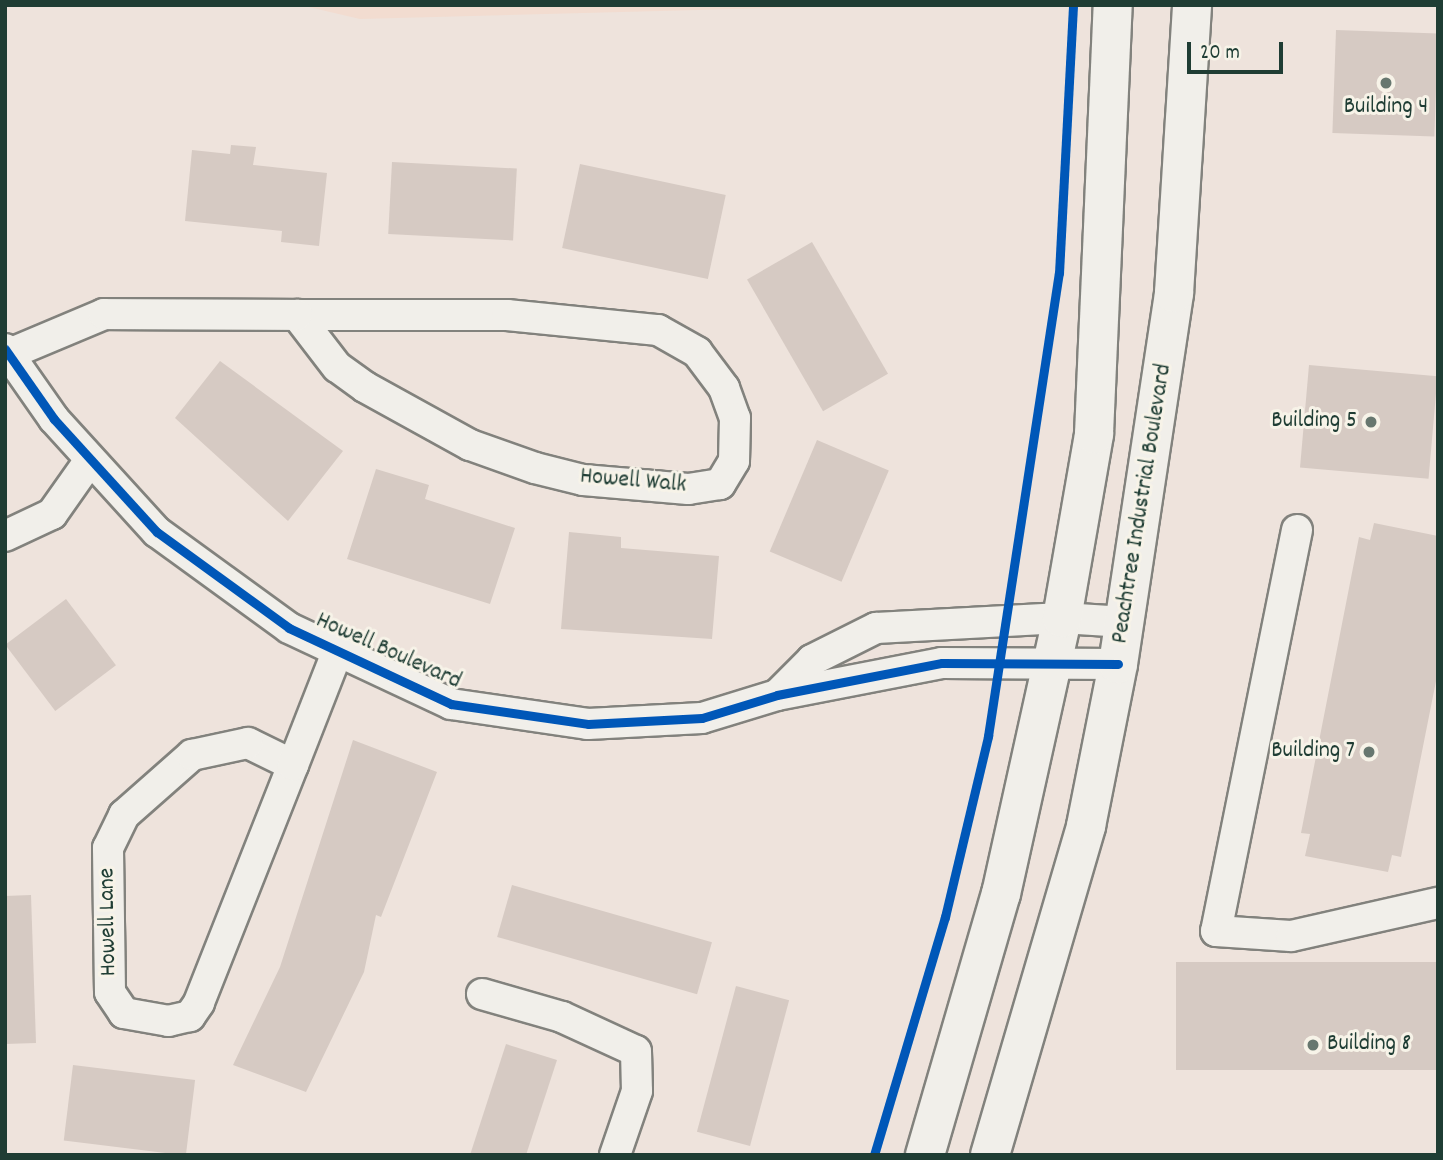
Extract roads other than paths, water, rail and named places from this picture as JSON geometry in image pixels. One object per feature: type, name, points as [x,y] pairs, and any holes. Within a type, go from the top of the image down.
[{"type":"highway","points":[[925,1155],[1001,894],[1062,618],[1094,434],[1113,5]]},
{"type":"highway","name":"Peachtree Industrial Boulevard","points":[[990,1155],[1086,826],[1118,664],[1174,293],[1192,5]]},
{"type":"street","name":"Howell Walk","points":[[7,351],[104,314],[507,315],[659,330],[697,352],[724,387],[735,418],[734,461],[720,484],[688,489],[583,480],[535,468],[470,445],[365,387],[337,367],[297,315]]},
{"type":"street","name":"Howell Boulevard","points":[[7,351],[90,460],[157,532],[289,628],[337,653],[451,704],[588,724],[702,718],[777,695],[942,663],[1052,659],[1118,664]]},
{"type":"street","points":[[5,536],[52,514],[90,460]]},
{"type":"street","points":[[1297,530],[1216,931],[1291,936],[1438,903]]},
{"type":"street","name":"Howell Boulevard","points":[[777,695],[812,660],[876,628],[1062,618],[1125,622]]},
{"type":"street","name":"Howell Lane","points":[[293,765],[248,743],[215,747],[192,755],[124,815],[108,848],[106,897],[110,992],[124,1013],[169,1021],[195,1010],[293,765],[337,653]]},
{"type":"street","points":[[482,994],[562,1017],[636,1051],[637,1091],[624,1153]]},
{"type":"place","name":"Building 4","points":[[1386,83]]},
{"type":"place","name":"Building 5","points":[[1371,422]]},
{"type":"place","name":"Building 7","points":[[1369,752]]},
{"type":"place","name":"Building 8","points":[[1313,1045]]}]
